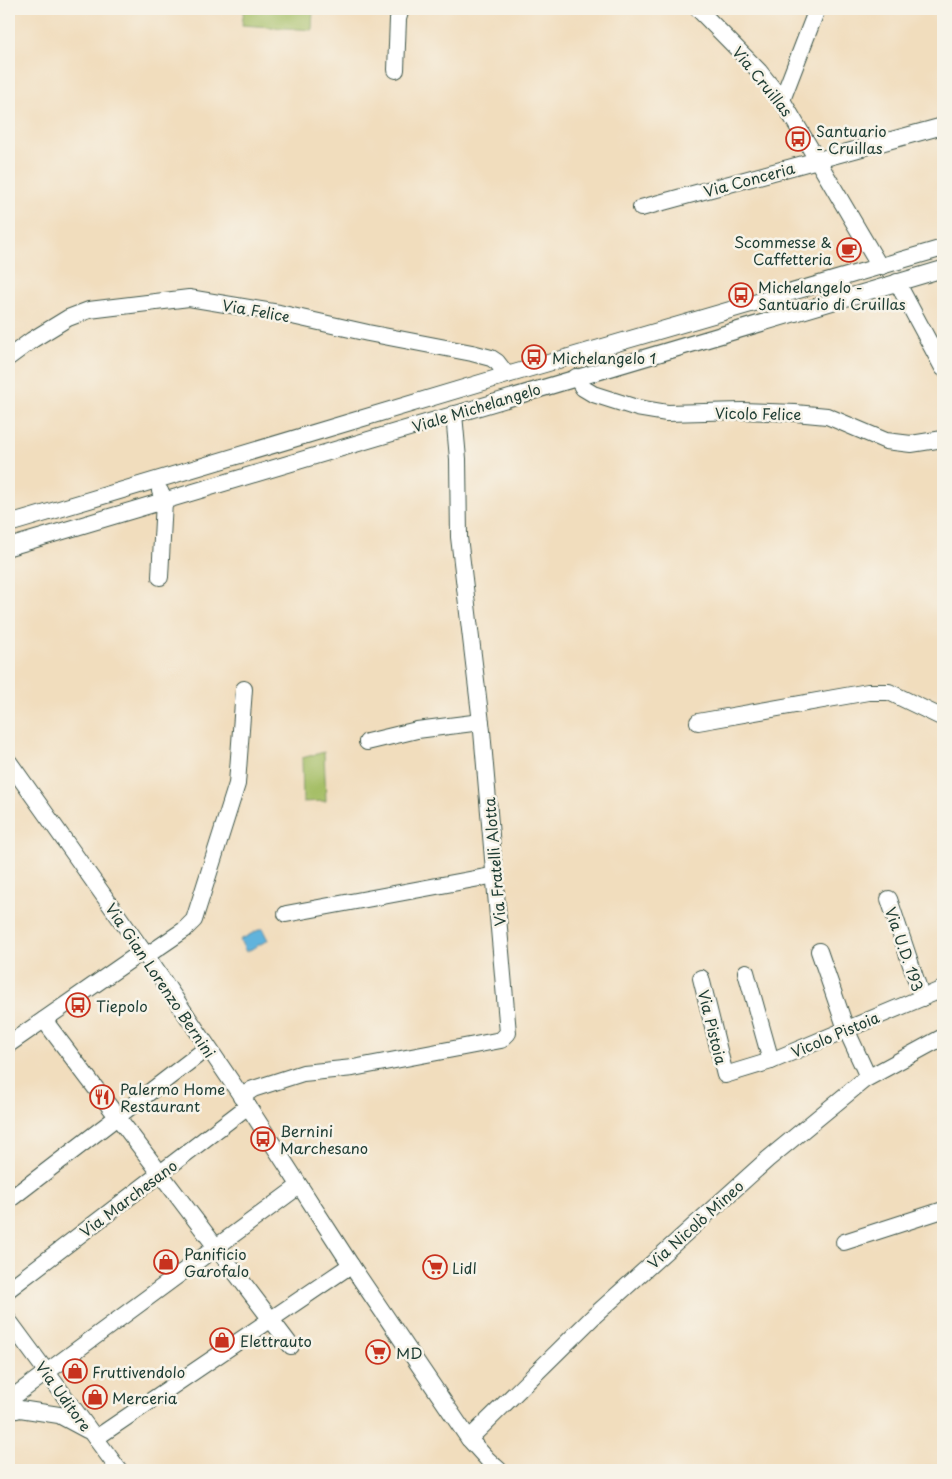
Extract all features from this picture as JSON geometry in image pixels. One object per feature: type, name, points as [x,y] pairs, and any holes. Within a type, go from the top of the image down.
[{"type":"street","points":[[396,70],[398,19],[402,9]]},
{"type":"street","name":"Via Cruillas","points":[[698,9],[759,71],[782,100],[880,267]]},
{"type":"street","points":[[782,100],[818,9]]},
{"type":"street","name":"Via Conceria","points":[[641,208],[943,126]]},
{"type":"street","name":"Viale Michelangelo","points":[[9,524],[507,375],[943,248]]},
{"type":"street","name":"Viale Michelangelo","points":[[9,547],[943,269]]},
{"type":"street","points":[[897,282],[943,368]]},
{"type":"street","name":"Via Felice","points":[[9,357],[68,318],[89,310],[189,298],[279,313],[368,333],[472,353],[491,358],[497,362],[507,375]]},
{"type":"street","name":"Vicolo Felice","points":[[576,377],[583,388],[593,394],[637,408],[667,412],[795,412],[827,416],[886,441],[911,444],[943,439]]},
{"type":"street","name":"Via Fratelli Alotta","points":[[244,1102],[253,1089],[303,1073],[353,1068],[504,1038],[509,1030],[481,722],[459,537],[458,459],[454,414]]},
{"type":"street","points":[[157,480],[164,501],[160,577]]},
{"type":"street","points":[[9,1044],[144,954],[184,930],[194,920],[237,784],[244,689]]},
{"type":"street","points":[[698,722],[868,692],[889,692],[943,718]]},
{"type":"street","points":[[367,742],[417,730],[481,722]]},
{"type":"street","name":"Via Gian Lorenzo Bernini","points":[[9,762],[144,954],[351,1265],[470,1438],[499,1470]]},
{"type":"street","points":[[286,914],[496,875]]},
{"type":"street","name":"Via U.D. 193","points":[[888,899],[922,998]]},
{"type":"street","points":[[819,951],[846,1029],[868,1077]]},
{"type":"street","points":[[746,972],[771,1061]]},
{"type":"street","name":"Via Pistoia","points":[[701,978],[725,1075]]},
{"type":"street","name":"Vicolo Pistoia","points":[[725,1075],[771,1061],[943,989]]},
{"type":"street","points":[[44,1020],[291,1346]]},
{"type":"street","name":"Via Nicolò Mineo","points":[[470,1438],[595,1315],[768,1159],[868,1077],[943,1037]]},
{"type":"street","points":[[9,1200],[207,1048]]},
{"type":"street","name":"Via Marchesano","points":[[9,1289],[160,1173],[244,1102]]},
{"type":"street","points":[[9,1400],[299,1186]]},
{"type":"street","points":[[844,1242],[943,1210]]},
{"type":"street","points":[[9,1412],[20,1409],[59,1415],[93,1436],[351,1265]]},
{"type":"street","name":"Via Uditore","points":[[9,1321],[120,1470]]},
{"type":"green space","points":[[244,9],[313,9],[312,30],[242,25]]},
{"type":"green space","points":[[324,752],[326,801],[303,802],[302,758]]},
{"type":"water","points":[[262,928],[268,940],[246,952],[240,940]]},
{"type":"place","name":"Santuario - Cruillas","points":[[798,139]]},
{"type":"place","name":"Scommesse & Caffetteria","points":[[849,250]]},
{"type":"place","name":"Michelangelo - Santuario di Cruillas","points":[[741,295]]},
{"type":"place","name":"Michelangelo 1","points":[[534,357]]},
{"type":"place","name":"Tiepolo","points":[[78,1005]]},
{"type":"place","name":"Palermo Home Restaurant","points":[[102,1097]]},
{"type":"place","name":"Bernini Marchesano","points":[[263,1139]]},
{"type":"place","name":"Panificio Garofalo","points":[[166,1262]]},
{"type":"place","name":"Lidl","points":[[435,1267]]},
{"type":"place","name":"Elettrauto","points":[[222,1340]]},
{"type":"place","name":"MD","points":[[378,1352]]},
{"type":"place","name":"Fruttivendolo","points":[[75,1371]]},
{"type":"place","name":"Merceria","points":[[95,1397]]}]
